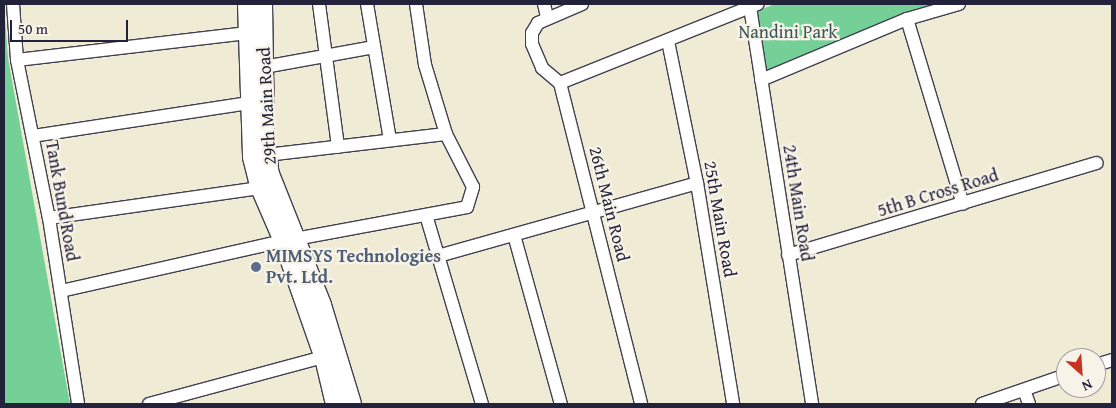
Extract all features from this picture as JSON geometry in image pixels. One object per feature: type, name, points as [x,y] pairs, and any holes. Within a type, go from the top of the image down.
[{"type":"main road","name":"29th Main Road","points":[[247,4],[252,157],[260,188],[289,240]]},
{"type":"main road","name":"29th Main Road","points":[[263,4],[266,155],[289,240],[331,355],[352,404]]},
{"type":"main road","name":"29th Main Road","points":[[331,355],[336,404]]},
{"type":"street","name":"Tank Bund Road","points":[[13,4],[18,60],[49,218],[78,404]]},
{"type":"street","points":[[318,4],[338,146]]},
{"type":"street","points":[[367,4],[390,140]]},
{"type":"street","points":[[60,291],[289,240],[467,207],[473,188],[446,134],[425,65],[416,4]]},
{"type":"street","points":[[544,4],[542,20],[532,33],[535,57],[550,77],[560,82],[668,41],[754,5]]},
{"type":"street","points":[[542,20],[582,4]]},
{"type":"street","points":[[762,80],[907,19],[959,4]]},
{"type":"street","name":"24th Main Road","points":[[754,5],[762,80],[812,404]]},
{"type":"street","points":[[907,19],[963,204]]},
{"type":"street","points":[[18,60],[247,33]]},
{"type":"street","name":"25th Main Road","points":[[668,41],[696,183],[734,404]]},
{"type":"street","points":[[264,67],[326,58],[374,47]]},
{"type":"street","name":"26th Main Road","points":[[560,82],[641,404]]},
{"type":"street","points":[[32,136],[249,103]]},
{"type":"street","points":[[266,155],[446,134]]},
{"type":"street","name":"5th B Cross Road","points":[[788,255],[1097,163]]},
{"type":"street","points":[[438,256],[696,183]]},
{"type":"street","points":[[49,218],[260,188]]},
{"type":"street","points":[[426,215],[482,404]]},
{"type":"street","points":[[514,235],[561,404]]},
{"type":"street","points":[[149,404],[331,355]]},
{"type":"street","points":[[982,404],[1056,379]]},
{"type":"street","points":[[1024,390],[1029,404]]},
{"type":"green space","points":[[4,4],[8,58],[70,404],[5,404],[4,398]]},
{"type":"green space","name":"Nandini Park","points":[[775,4],[944,4],[765,73],[757,11]]},
{"type":"place","name":"MIMSYS Technologies Pvt. Ltd.","points":[[256,267]]}]
